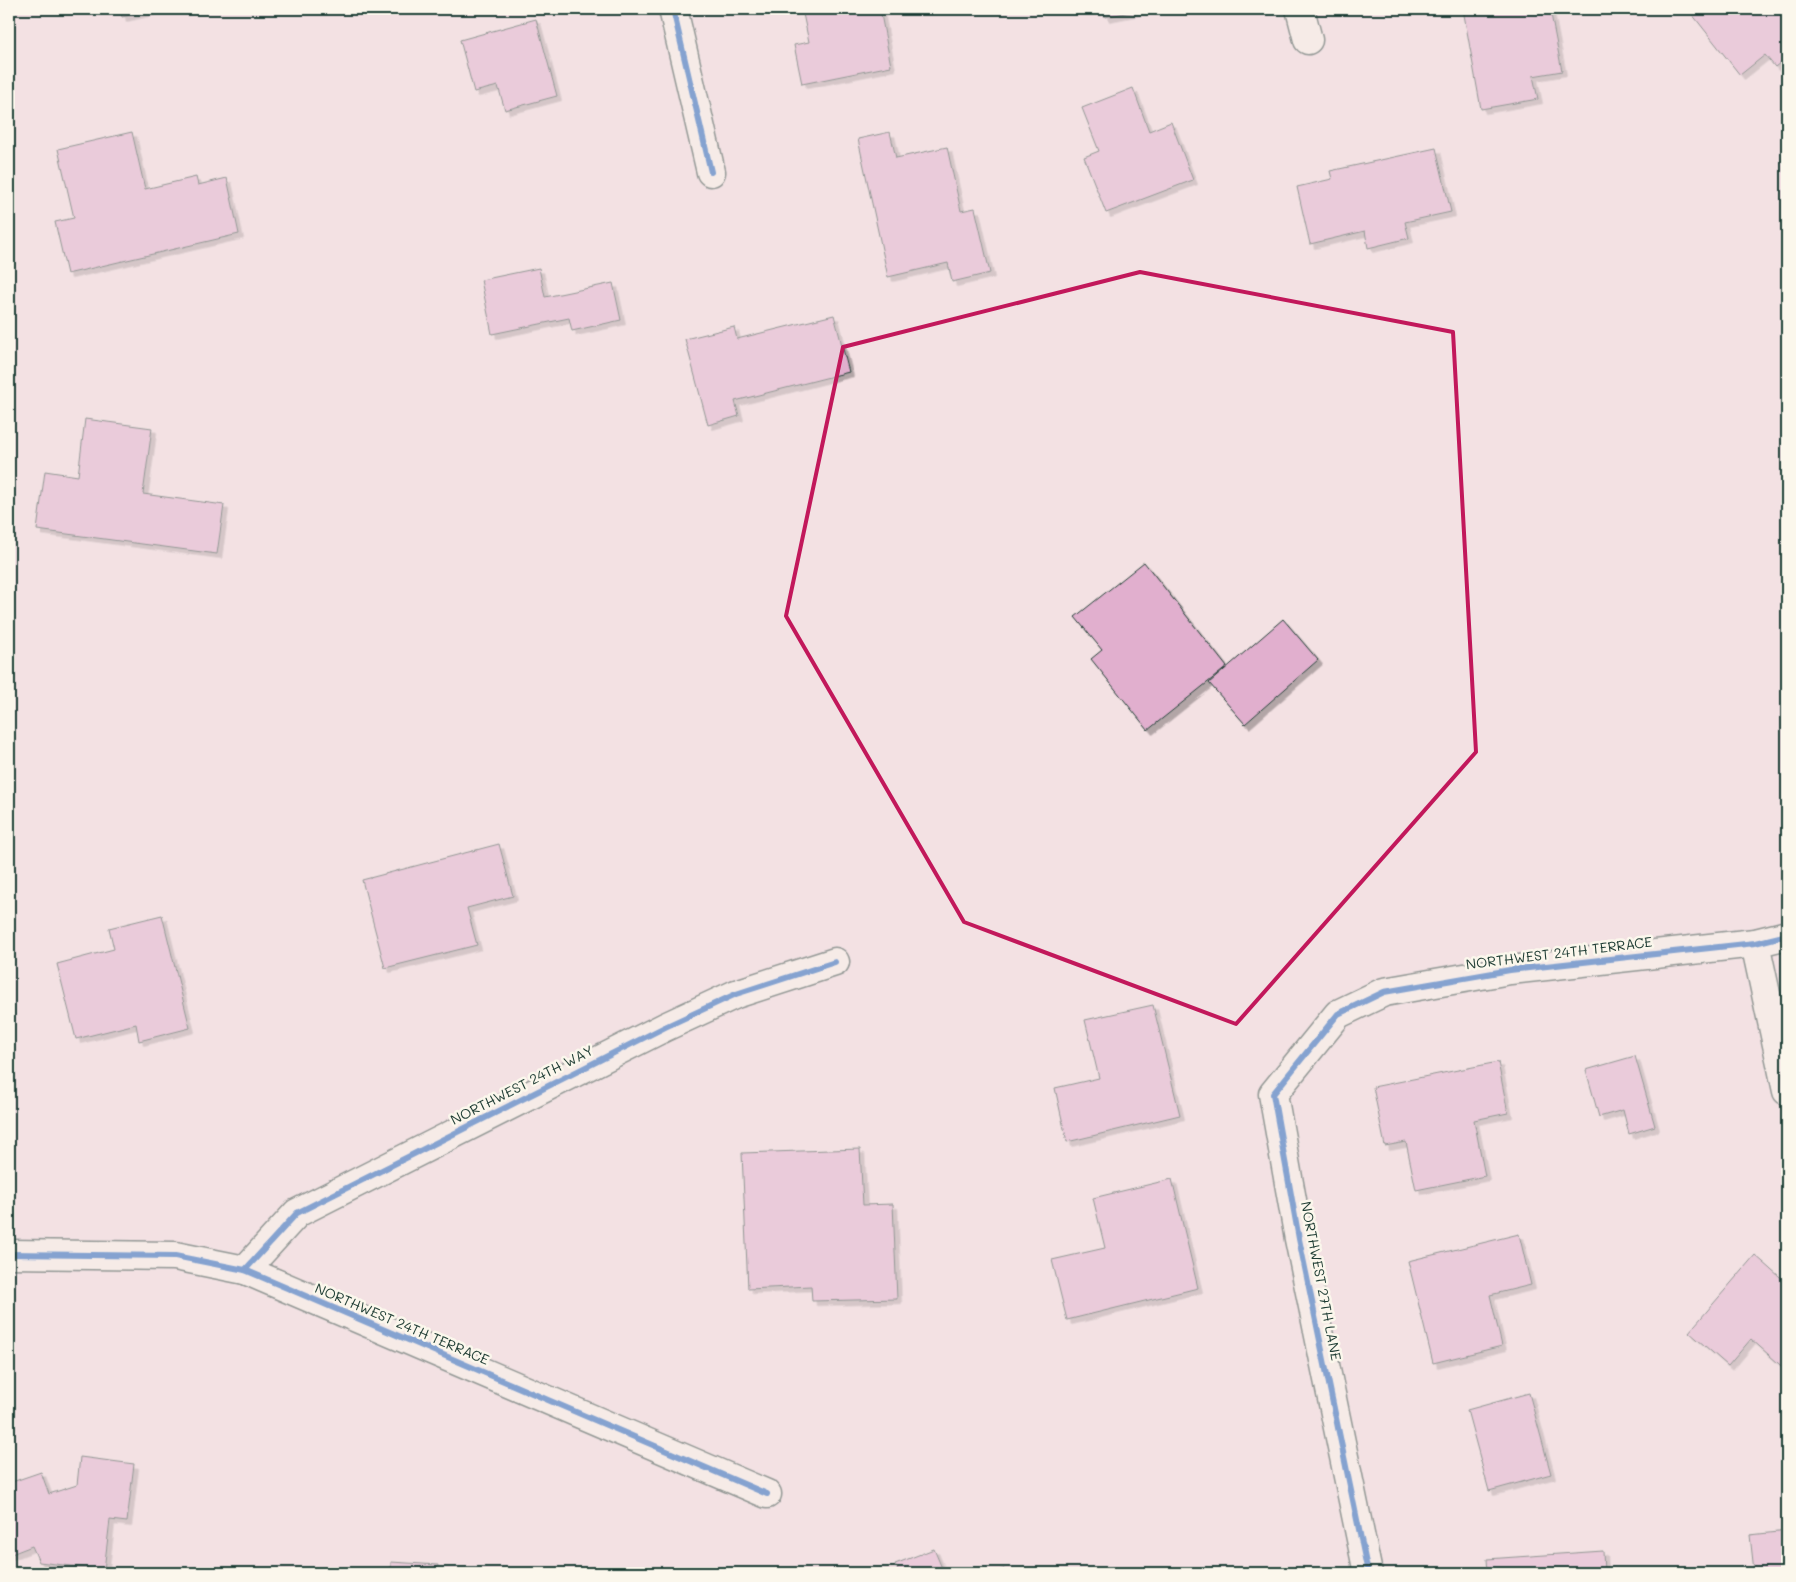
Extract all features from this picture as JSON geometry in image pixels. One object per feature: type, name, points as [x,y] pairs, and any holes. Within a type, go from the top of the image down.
[{"type":"street","points":[[673,9],[710,172]]},
{"type":"street","points":[[1300,9],[1308,40]]},
{"type":"street","name":"NORTHWEST 24TH TERRACE","points":[[1338,1014],[1384,992],[1490,973],[1755,943],[1787,935]]},
{"type":"street","points":[[1755,943],[1787,1091]]},
{"type":"street","name":"NORTHWEST 24TH WAY","points":[[245,1270],[297,1213],[664,1027],[736,994],[835,962]]},
{"type":"street","name":"NORTHWEST 27TH LANE","points":[[1338,1014],[1273,1094],[1298,1239],[1368,1573]]},
{"type":"street","name":"NORTHWEST 24TH TERRACE","points":[[9,1254],[175,1256],[245,1270],[767,1494]]},
{"type":"highlighted area","points":[[1140,272],[1453,332],[1476,752],[1236,1024],[964,922],[786,616],[843,347]]},
{"type":"building","points":[[120,9],[157,9],[122,17]]},
{"type":"building","points":[[802,9],[880,9],[891,66],[802,84],[794,45],[809,42]]},
{"type":"building","points":[[1103,9],[1145,9],[1105,17]]},
{"type":"building","points":[[1463,9],[1550,9],[1562,71],[1533,76],[1538,99],[1481,109]]},
{"type":"building","points":[[1688,9],[1787,9],[1787,57],[1775,67],[1765,55],[1740,75]]},
{"type":"building","points":[[536,19],[557,96],[505,110],[498,86],[474,92],[460,40]]},
{"type":"building","points":[[1133,88],[1149,131],[1171,122],[1193,180],[1106,213],[1084,157],[1099,151],[1082,108]]},
{"type":"building","points":[[132,132],[145,189],[196,177],[198,185],[227,178],[239,234],[67,274],[55,222],[74,218],[58,149]]},
{"type":"building","points":[[890,132],[896,158],[947,147],[961,211],[975,208],[990,273],[952,282],[948,263],[888,277],[858,139]]},
{"type":"building","points":[[1436,148],[1451,212],[1405,222],[1409,238],[1368,248],[1365,231],[1310,244],[1297,187],[1332,179],[1330,171]]},
{"type":"building","points":[[539,268],[545,297],[613,283],[621,320],[572,331],[569,318],[492,334],[481,280]]},
{"type":"building","points":[[834,315],[849,372],[735,401],[739,416],[708,425],[685,339],[734,327],[737,339]]},
{"type":"building","points":[[85,419],[152,428],[143,494],[224,505],[217,554],[37,530],[45,471],[78,476]]},
{"type":"building","points":[[1144,562],[1227,667],[1148,730],[1091,659],[1102,650],[1075,617]]},
{"type":"building","points":[[1283,619],[1318,660],[1245,724],[1209,683]]},
{"type":"building","points":[[499,844],[513,896],[467,908],[477,945],[385,968],[362,880]]},
{"type":"building","points":[[162,915],[190,1028],[139,1041],[136,1024],[76,1039],[57,964],[114,949],[109,928]]},
{"type":"building","points":[[1153,1005],[1180,1115],[1067,1142],[1055,1088],[1099,1078],[1085,1020]]},
{"type":"building","points":[[1635,1056],[1655,1126],[1629,1134],[1623,1110],[1599,1117],[1586,1070]]},
{"type":"building","points":[[1498,1062],[1508,1113],[1474,1120],[1485,1176],[1416,1190],[1406,1142],[1385,1146],[1373,1087]]},
{"type":"building","points":[[860,1149],[863,1205],[893,1204],[897,1299],[812,1301],[811,1286],[748,1289],[742,1153]]},
{"type":"building","points":[[1172,1179],[1198,1288],[1067,1320],[1052,1260],[1105,1248],[1093,1198]]},
{"type":"building","points":[[1519,1234],[1531,1285],[1490,1295],[1502,1346],[1433,1363],[1408,1261]]},
{"type":"building","points":[[1755,1255],[1787,1283],[1787,1371],[1751,1339],[1728,1366],[1689,1332]]},
{"type":"building","points":[[1529,1393],[1551,1474],[1489,1491],[1467,1410]]},
{"type":"building","points":[[80,1457],[134,1464],[127,1522],[110,1520],[104,1570],[39,1562],[32,1546],[9,1555],[9,1483],[41,1472],[49,1494],[77,1485]]},
{"type":"building","points":[[1787,1531],[1787,1573],[1734,1573],[1754,1571],[1750,1535]]},
{"type":"building","points":[[934,1549],[944,1573],[899,1573],[895,1564]]},
{"type":"building","points":[[1603,1551],[1604,1573],[1488,1573],[1487,1559]]},
{"type":"building","points":[[391,1562],[438,1565],[437,1573],[391,1573]]},
{"type":"building","points":[[1004,1569],[1005,1573],[992,1573]]},
{"type":"cycle path","points":[[673,9],[711,172]]},
{"type":"cycle path","points":[[1368,1573],[1299,1239],[1273,1094],[1338,1014],[1384,992],[1510,970],[1755,943],[1787,935]]},
{"type":"cycle path","points":[[245,1270],[297,1213],[665,1027],[736,994],[835,962]]},
{"type":"cycle path","points":[[9,1254],[175,1256],[245,1270],[767,1494]]}]
